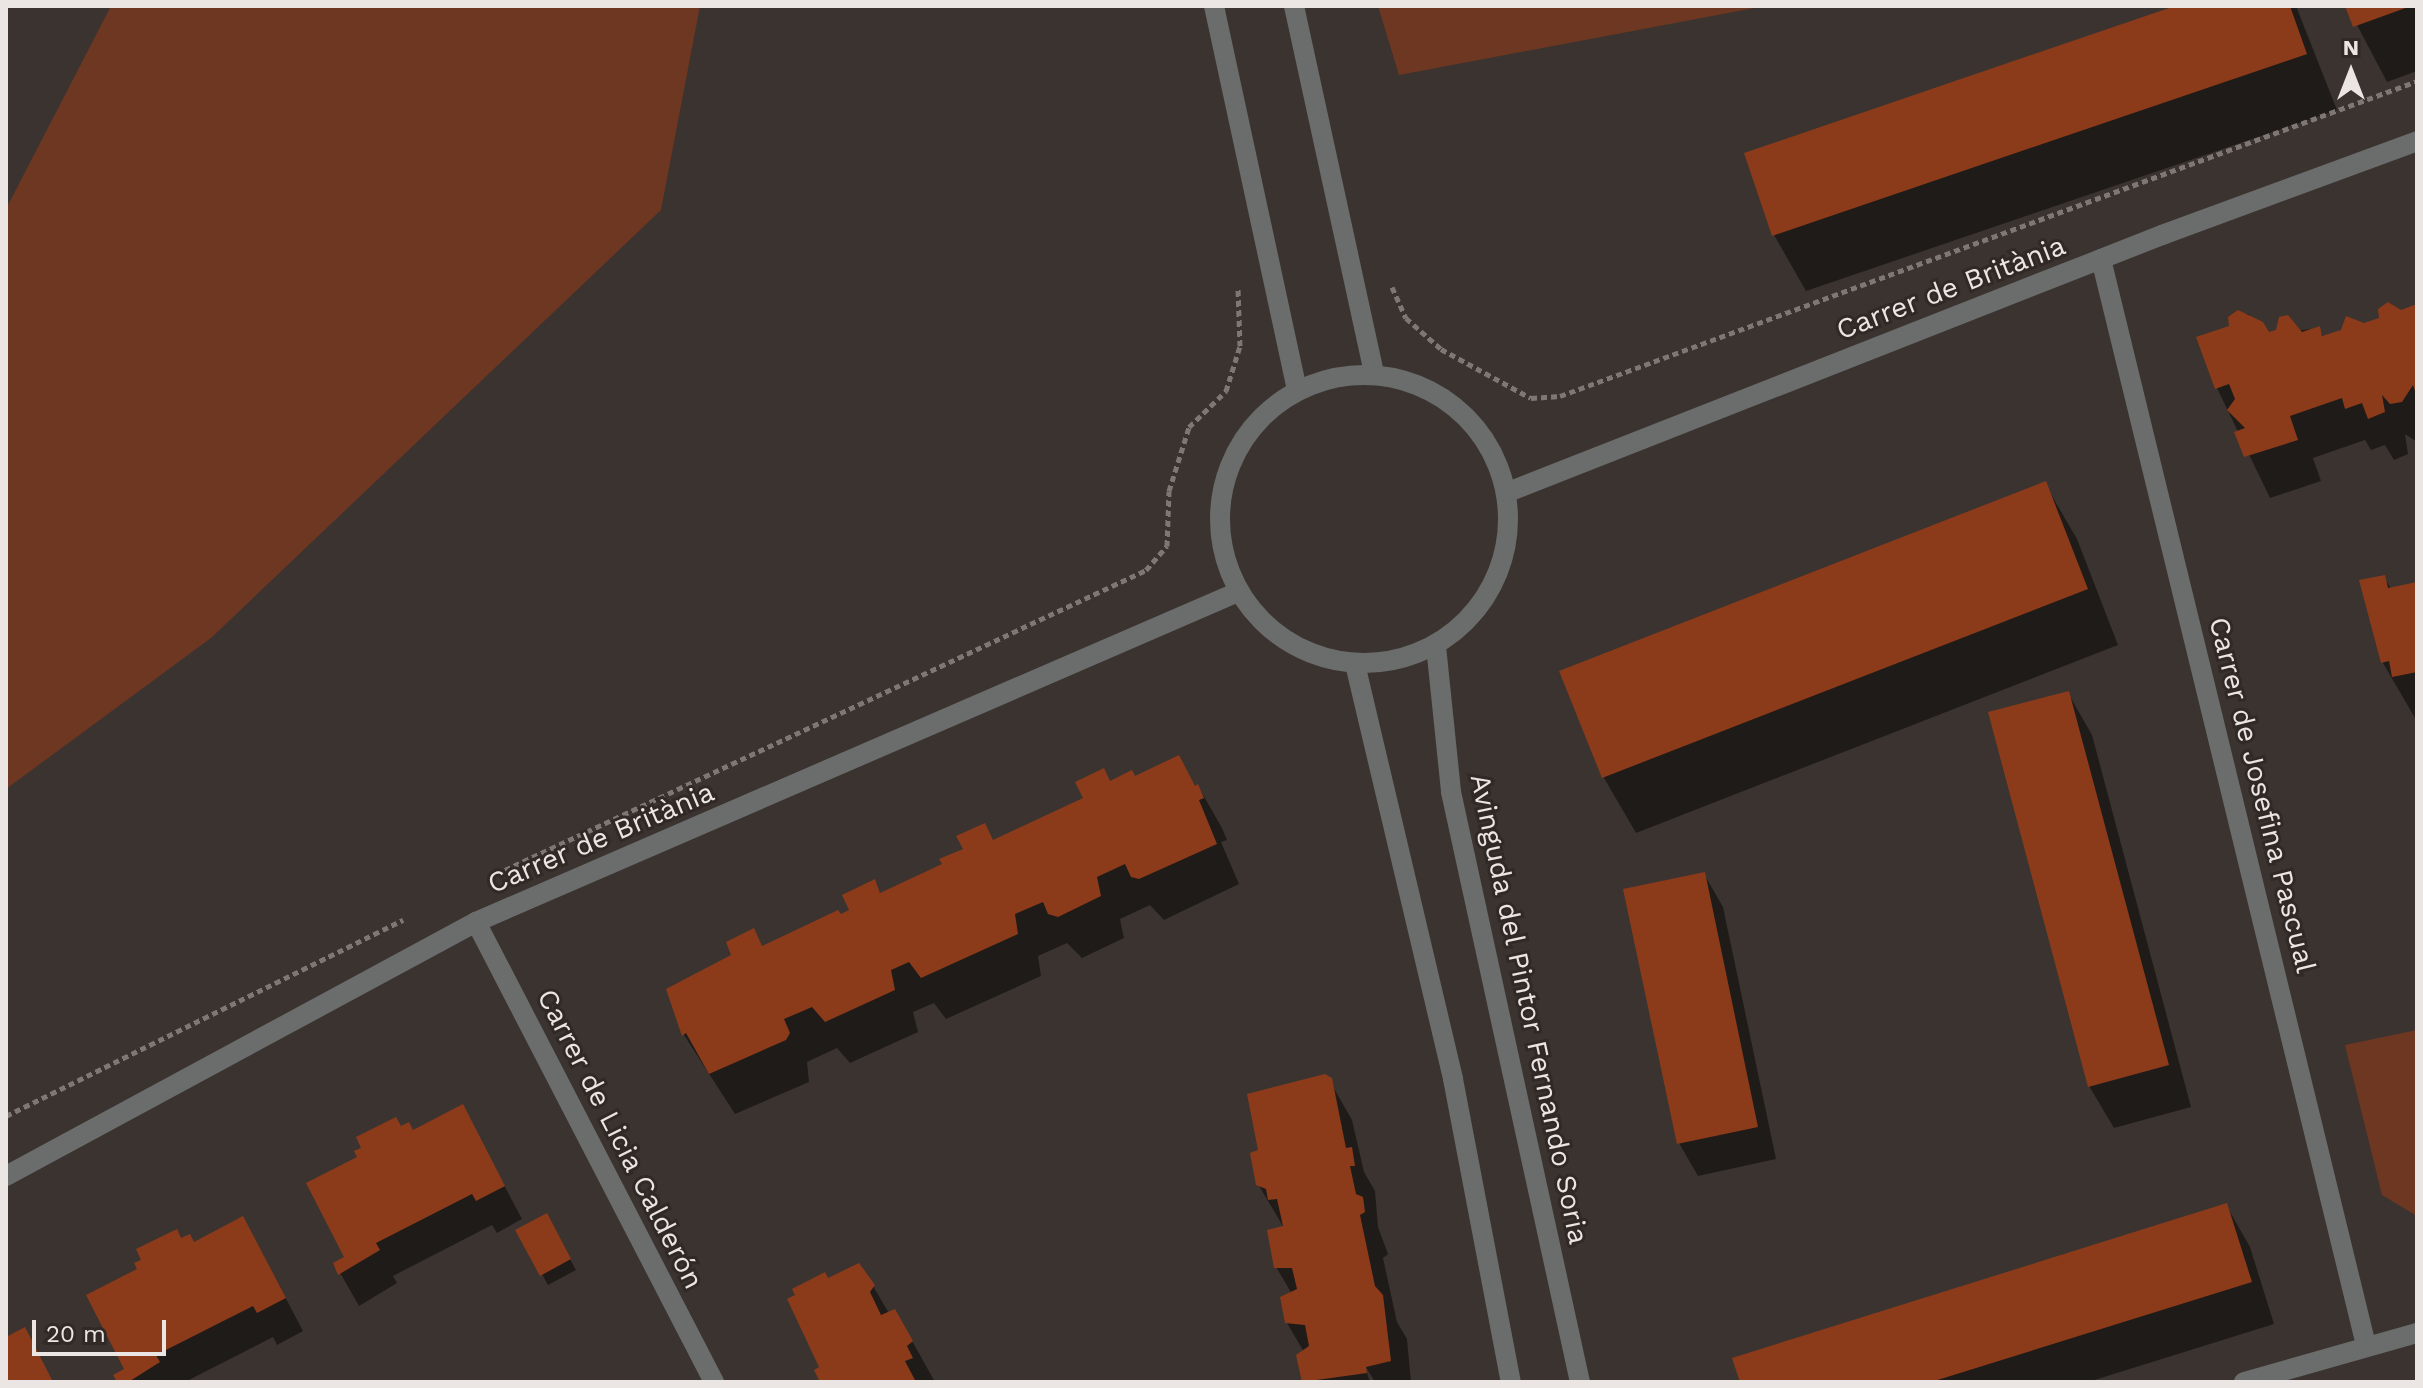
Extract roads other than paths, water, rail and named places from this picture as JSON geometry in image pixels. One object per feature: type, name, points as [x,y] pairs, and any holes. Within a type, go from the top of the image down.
[{"type":"street","points":[[1214,6],[1297,391]]},
{"type":"street","points":[[1294,6],[1374,374]]},
{"type":"street","name":"Carrer de Britània","points":[[1508,492],[2101,259],[2417,141]]},
{"type":"street","name":"Carrer de Josefina Pascual","points":[[2101,259],[2366,1345]]},
{"type":"street","points":[[1374,374],[1421,385],[1461,411],[1491,448],[1508,492],[1509,537],[1497,580],[1472,618],[1436,646],[1397,661],[1355,664],[1309,654],[1268,629],[1238,592],[1221,549],[1219,502],[1242,444],[1260,419],[1297,391],[1334,377],[1374,374]]},
{"type":"street","name":"Carrer de Britània","points":[[6,1176],[476,922],[1238,592]]},
{"type":"street","name":"Avinguda del Pintor Fernando Soria","points":[[1436,646],[1451,792],[1580,1382]]},
{"type":"street","points":[[1355,664],[1453,1079],[1511,1382]]},
{"type":"street","name":"Carrer de Licia Calderón","points":[[476,922],[714,1382]]},
{"type":"street","points":[[2244,1382],[2417,1333]]}]
